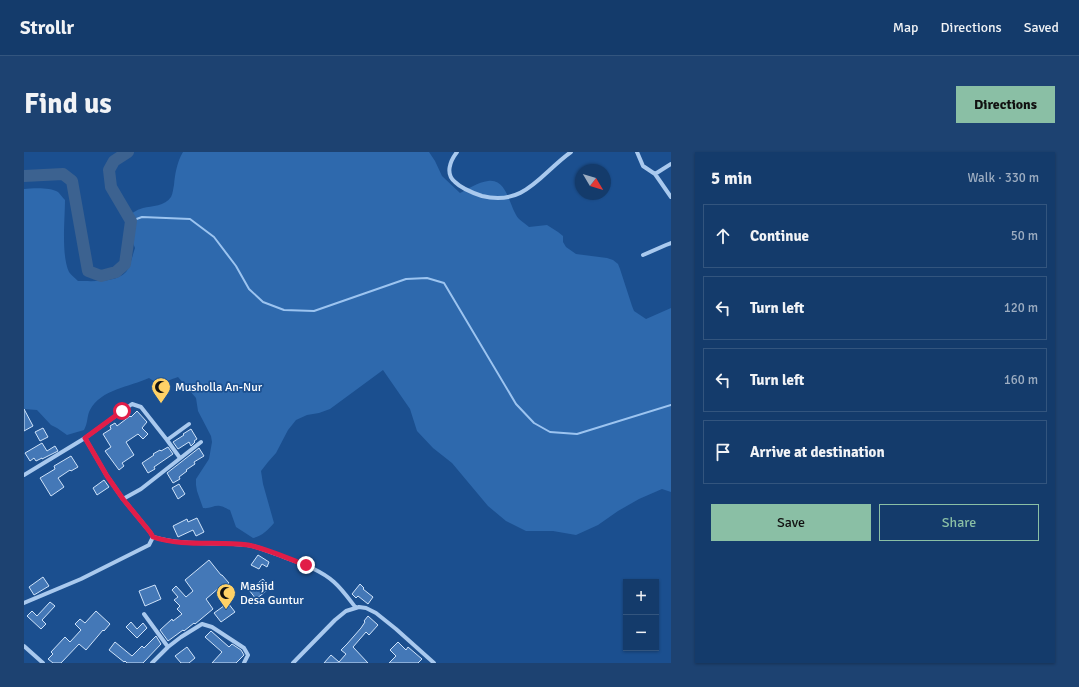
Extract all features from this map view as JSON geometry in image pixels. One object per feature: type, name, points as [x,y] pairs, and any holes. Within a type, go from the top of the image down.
[{"type":"street","points":[[457,152],[450,164],[449,174],[453,181],[461,187],[478,195],[490,198],[505,198],[525,191],[546,174],[562,158],[571,152]]},
{"type":"street","points":[[637,152],[643,166],[655,174],[671,197]]},
{"type":"street","points":[[655,174],[671,164]]},
{"type":"street","points":[[643,255],[671,243]]},
{"type":"street","points":[[24,476],[85,438],[132,404],[141,407],[180,458]]},
{"type":"street","points":[[167,440],[189,424]]},
{"type":"street","points":[[85,438],[107,476],[153,537],[178,542],[247,545],[264,550],[306,565],[320,572],[334,582],[356,608]]},
{"type":"street","points":[[123,499],[141,489],[201,442]]},
{"type":"street","points":[[24,603],[81,579],[149,545],[153,537]]},
{"type":"street","points":[[293,663],[335,620],[346,611],[359,607],[366,608],[376,613],[396,629],[428,661],[434,663]]},
{"type":"street","points":[[144,614],[168,648]]},
{"type":"street","points":[[152,663],[168,648],[202,624],[212,627],[244,648],[248,655],[244,663]]},
{"type":"street","points":[[24,646],[44,663]]},
{"type":"shaded area","points":[[183,152],[429,152],[442,176],[460,193],[481,183],[495,181],[504,189],[519,219],[529,227],[547,225],[563,236],[563,242],[566,247],[576,254],[613,260],[618,264],[634,311],[646,319],[671,308],[671,492],[662,489],[639,499],[598,525],[576,535],[553,531],[526,531],[506,521],[488,506],[452,463],[433,448],[417,431],[410,409],[383,370],[330,409],[307,415],[296,420],[288,430],[276,453],[261,471],[263,484],[274,523],[265,532],[253,538],[236,527],[230,510],[222,506],[203,508],[197,491],[196,479],[209,459],[212,442],[211,436],[198,411],[196,398],[178,377],[160,382],[156,382],[149,378],[108,393],[101,397],[90,410],[84,430],[67,435],[51,425],[37,410],[24,409],[24,189],[37,188],[55,190],[65,200],[64,247],[69,272],[78,281],[110,280],[122,276],[126,272],[135,248],[124,219],[138,210],[158,205],[171,197],[179,160]]},
{"type":"building","points":[[24,409],[33,426],[24,431]]},
{"type":"building","points":[[137,411],[147,422],[142,428],[148,434],[143,439],[138,434],[126,442],[134,455],[122,463],[124,466],[119,470],[105,451],[111,447],[103,434],[111,429],[110,426],[115,423],[117,426]]},
{"type":"building","points":[[43,428],[48,437],[40,441],[35,432]]},
{"type":"building","points":[[191,429],[197,439],[191,446],[189,442],[178,449],[173,442]]},
{"type":"building","points":[[42,443],[47,451],[55,446],[58,451],[42,459],[36,461],[34,458],[30,461],[25,453]]},
{"type":"building","points":[[168,447],[173,454],[148,473],[142,463],[154,455],[153,454]]},
{"type":"building","points":[[199,448],[204,456],[194,462],[195,464],[179,477],[180,479],[173,483],[167,473]]},
{"type":"building","points":[[71,456],[78,467],[71,471],[70,470],[58,478],[64,487],[51,496],[40,478],[55,469],[54,466]]},
{"type":"building","points":[[104,480],[109,487],[97,495],[93,488]]},
{"type":"building","points":[[179,484],[185,494],[178,499],[172,488]]},
{"type":"building","points":[[197,518],[204,532],[196,536],[193,530],[178,537],[173,526],[187,519],[188,522]]},
{"type":"building","points":[[258,555],[269,562],[267,567],[262,564],[259,569],[251,565]]},
{"type":"building","points":[[209,560],[229,583],[222,589],[220,587],[206,599],[213,609],[195,624],[194,623],[168,641],[160,630],[172,619],[173,621],[182,614],[177,609],[180,606],[174,600],[178,597],[172,590],[176,586],[186,597],[193,591],[185,580]]},
{"type":"building","points":[[43,577],[49,586],[34,595],[29,587]]},
{"type":"building","points":[[263,579],[270,588],[256,599],[249,590]]},
{"type":"building","points":[[360,584],[364,588],[363,589],[373,597],[368,604],[358,596],[356,598],[352,594]]},
{"type":"building","points":[[155,585],[161,599],[145,606],[139,591]]},
{"type":"building","points":[[50,602],[55,606],[42,620],[46,624],[41,629],[27,616],[32,611],[37,616]]},
{"type":"building","points":[[228,603],[235,612],[221,622],[214,613]]},
{"type":"building","points":[[96,611],[110,624],[86,650],[79,644],[61,663],[53,663],[48,659],[53,654],[51,652],[65,637],[70,642],[81,630],[75,624],[80,619],[85,623]]},
{"type":"building","points":[[368,616],[378,625],[369,635],[366,632],[353,647],[368,663],[324,663],[331,655],[339,662],[346,654],[341,650],[361,628]]},
{"type":"building","points":[[131,622],[137,629],[143,623],[147,628],[137,638],[126,627]]},
{"type":"building","points":[[211,631],[229,647],[232,644],[241,650],[244,655],[236,663],[212,663],[222,652],[205,637]]},
{"type":"building","points":[[156,636],[161,644],[143,663],[124,662],[109,650],[115,642],[132,656],[142,646],[144,648]]},
{"type":"building","points":[[398,642],[406,650],[408,647],[422,659],[418,663],[389,663],[396,656],[390,650]]},
{"type":"building","points":[[187,647],[195,658],[189,663],[181,663],[175,656]]},
{"type":"waterway","points":[[24,176],[63,174],[72,181],[88,271],[101,276],[116,272],[125,264],[131,221],[111,187],[109,170],[114,161],[128,152]]},
{"type":"waterway","points":[[131,221],[142,217],[190,219],[214,237],[236,266],[249,289],[263,302],[284,310],[314,311],[406,279],[427,278],[444,283],[516,404],[534,423],[550,432],[577,434],[671,405]]},
{"type":"place","name":"Musholla An-Nur","points":[[161,404]]},
{"type":"place","name":"Masjid Desa Guntur","points":[[226,610]]},
{"type":"route","points":[[122,411],[85,438],[107,476],[153,537],[178,542],[247,545],[306,565]]}]
